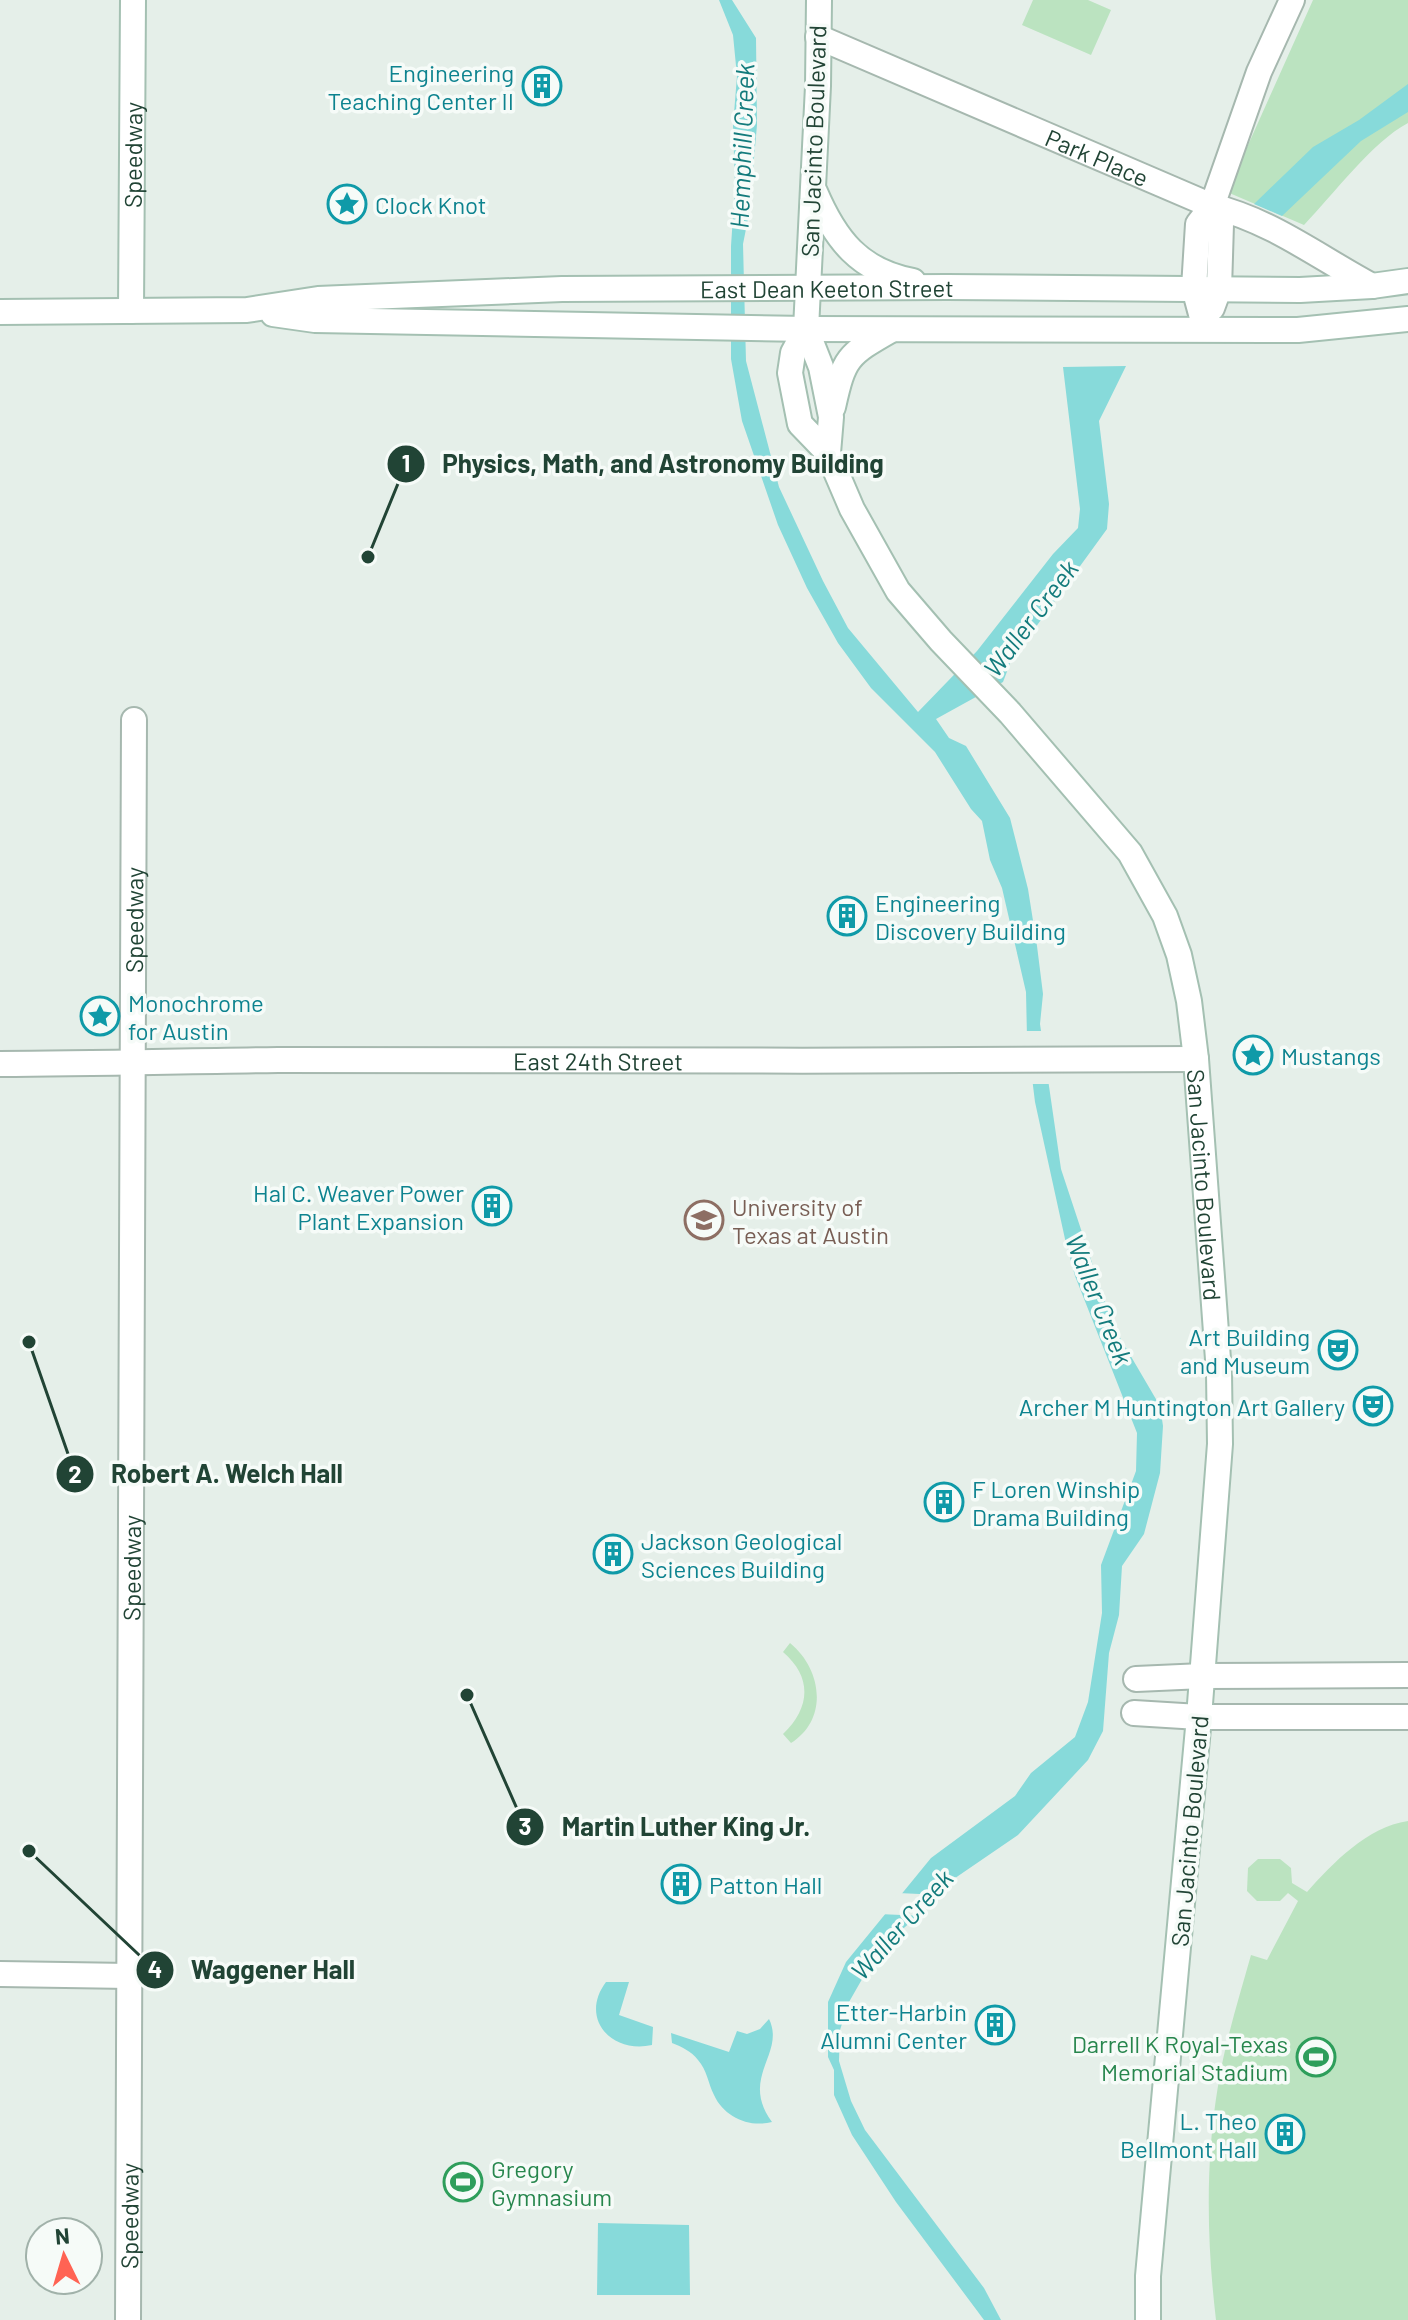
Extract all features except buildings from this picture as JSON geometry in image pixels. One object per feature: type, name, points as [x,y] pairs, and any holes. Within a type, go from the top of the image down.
[{"type":"street","name":"Speedway","points":[[131,311],[133,0]]},
{"type":"street","name":"San Jacinto Boulevard","points":[[819,0],[806,329],[821,367],[831,417],[828,453]]},
{"type":"street","points":[[1205,329],[1194,288],[1198,224],[1212,206],[1259,72],[1292,0]]},
{"type":"street","name":"Park Place","points":[[818,37],[1212,206],[1242,214],[1299,241],[1372,286]]},
{"type":"street","points":[[813,186],[828,223],[847,249],[875,267],[905,280],[947,287]]},
{"type":"street","points":[[1205,329],[1219,289],[1221,224],[1212,206]]},
{"type":"street","name":"East Dean Keeton Street","points":[[0,312],[247,310],[318,299],[562,289],[947,287],[1300,290],[1408,281]]},
{"type":"street","name":"East Dean Keeton Street","points":[[247,310],[315,320],[806,329],[1298,330],[1408,319]]},
{"type":"street","name":"San Jacinto Boulevard","points":[[806,329],[793,353],[790,373],[800,424],[828,453],[852,509],[898,591],[1010,713],[1130,853],[1149,883],[1179,955],[1189,1001],[1220,1387],[1216,1515],[1148,2276],[1148,2320]]},
{"type":"street","points":[[831,417],[844,364],[854,352],[891,329]]},
{"type":"street","name":"Speedway","points":[[128,2320],[134,720]]},
{"type":"street","name":"East 24th Street","points":[[0,1064],[133,1065],[329,1060],[1196,1059]]},
{"type":"street","points":[[1136,1679],[1408,1675]]},
{"type":"street","points":[[1134,1713],[1199,1717],[1408,1717]]},
{"type":"street","points":[[0,1974],[130,1976]]},
{"type":"green space","points":[[1033,0],[1088,0],[1111,10],[1091,55],[1022,25]]},
{"type":"green space","points":[[1313,0],[1408,0],[1408,123],[1367,156],[1304,225],[1227,192]]},
{"type":"green space","points":[[790,1643],[809,1666],[817,1694],[811,1721],[791,1743],[783,1734],[799,1714],[804,1693],[799,1672],[783,1652]]},
{"type":"green space","name":"Darrell K Royal-Texas Memorial Stadium","points":[[1408,1821],[1408,2320],[1216,2320],[1209,2233],[1209,2174],[1221,2070],[1251,1955],[1267,1960],[1298,1901],[1288,1893],[1280,1901],[1257,1901],[1247,1891],[1248,1868],[1258,1859],[1280,1859],[1291,1868],[1292,1883],[1307,1892],[1365,1838]]},
{"type":"water","points":[[719,0],[732,0],[756,38],[757,125],[749,214],[743,244],[746,361],[779,487],[848,628],[918,712],[977,651],[1053,554],[1078,528],[1080,509],[1063,367],[1126,366],[1099,421],[1109,504],[1107,529],[1011,661],[1003,682],[936,719],[949,738],[966,746],[1010,818],[1028,889],[1037,946],[1043,994],[1040,1024],[1061,1169],[1119,1336],[1160,1406],[1163,1426],[1160,1473],[1144,1534],[1122,1566],[1119,1615],[1109,1653],[1103,1731],[1088,1760],[1018,1835],[942,1887],[921,1913],[897,1934],[865,1974],[849,2002],[840,2030],[839,2061],[851,2101],[865,2130],[984,2288],[1001,2320],[984,2320],[896,2202],[852,2135],[834,2095],[834,2070],[828,2057],[828,2002],[846,1962],[931,1858],[1015,1796],[1031,1773],[1075,1737],[1088,1702],[1102,1613],[1101,1565],[1136,1471],[1137,1433],[1075,1276],[1065,1239],[1035,1102],[1027,1037],[1026,992],[1002,888],[990,860],[982,821],[935,752],[871,688],[838,643],[807,588],[778,525],[742,421],[731,359],[731,246],[735,186],[733,126],[737,76],[733,35]]},
{"type":"water","points":[[1408,84],[1408,112],[1361,141],[1282,216],[1254,204],[1313,147],[1359,120]]},
{"type":"water","points":[[606,1982],[629,1982],[619,2015],[653,2027],[652,2045],[624,2044],[612,2039],[604,2030],[596,2008]]},
{"type":"water","points":[[769,2019],[773,2032],[772,2044],[760,2092],[763,2106],[772,2122],[746,2122],[731,2115],[718,2103],[701,2064],[689,2052],[672,2043],[671,2033],[729,2052],[737,2031],[747,2034],[760,2029]]},
{"type":"water","points":[[598,2223],[689,2225],[690,2295],[597,2295]]},
{"type":"pier","points":[[1023,1031],[1045,1031],[1052,1084],[1029,1084]]},
{"type":"pier","points":[[898,1893],[941,1895],[924,1916],[879,1914]]},
{"type":"place","name":"Engineering Teaching Center II","points":[[542,86]]},
{"type":"place","name":"Clock Knot","points":[[347,204]]},
{"type":"place","name":"Physics, Math, and Astronomy Building","points":[[368,557]]},
{"type":"place","name":"Engineering Discovery Building","points":[[847,916]]},
{"type":"place","name":"Monochrome for Austin","points":[[100,1016]]},
{"type":"place","name":"Mustangs","points":[[1253,1055]]},
{"type":"place","name":"Hal C. Weaver Power Plant Expansion","points":[[492,1206]]},
{"type":"place","name":"University of Texas at Austin","points":[[704,1220]]},
{"type":"place","name":"Robert A. Welch Hall","points":[[29,1342]]},
{"type":"place","name":"Art Building and Museum","points":[[1338,1350]]},
{"type":"place","name":"Archer M Huntington Art Gallery","points":[[1373,1406]]},
{"type":"place","name":"F Loren Winship Drama Building","points":[[944,1502]]},
{"type":"place","name":"Jackson Geological Sciences Building","points":[[613,1554]]},
{"type":"place","name":"Martin Luther King Jr.","points":[[467,1695]]},
{"type":"place","name":"Waggener Hall","points":[[29,1851]]},
{"type":"place","name":"Patton Hall","points":[[681,1884]]},
{"type":"place","name":"Etter-Harbin Alumni Center","points":[[995,2025]]},
{"type":"place","name":"Darrell K Royal-Texas Memorial Stadium","points":[[1316,2057]]},
{"type":"place","name":"L. Theo Bellmont Hall","points":[[1285,2134]]},
{"type":"place","name":"Gregory Gymnasium","points":[[463,2182]]},
{"type":"water label","name":"Hemphill Creek","points":[[741,146]]},
{"type":"water label","name":"Waller Creek","points":[[1030,618]]},
{"type":"water label","name":"Waller Creek","points":[[1100,1299]]},
{"type":"water label","name":"Waller Creek","points":[[901,1924]]}]
